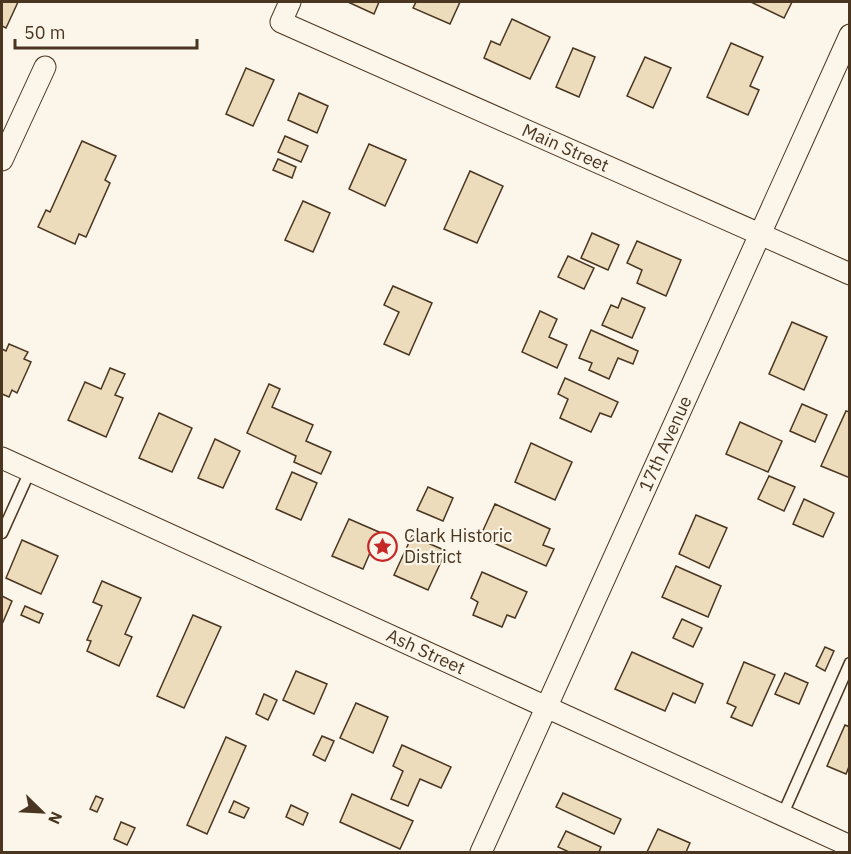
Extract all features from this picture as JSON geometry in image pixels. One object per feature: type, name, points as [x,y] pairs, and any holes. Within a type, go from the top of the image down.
[{"type":"street","name":"Main Street","points":[[290,2],[281,22],[849,274]]},
{"type":"street","name":"17th Avenue","points":[[481,852],[849,35]]},
{"type":"street","points":[[2,160],[45,67]]},
{"type":"street","name":"Ash Street","points":[[2,458],[849,846]]},
{"type":"lane","points":[[2,533],[30,471]]},
{"type":"lane","points":[[782,816],[849,663]]},
{"type":"building","points":[[2,2],[18,2],[6,28],[2,26]]},
{"type":"building","points":[[348,2],[379,2],[374,14]]},
{"type":"building","points":[[416,2],[460,2],[450,24],[413,8]]},
{"type":"building","points":[[751,2],[792,2],[784,18]]},
{"type":"building","points":[[512,19],[550,37],[530,79],[484,58],[491,41],[500,45]]},
{"type":"building","points":[[731,43],[763,57],[750,86],[759,90],[748,115],[707,97]]},
{"type":"building","points":[[573,48],[595,57],[579,97],[556,87]]},
{"type":"building","points":[[645,57],[671,68],[653,108],[627,96]]},
{"type":"building","points":[[246,68],[274,80],[253,126],[226,114]]},
{"type":"building","points":[[299,93],[328,106],[317,133],[288,120]]},
{"type":"building","points":[[285,136],[308,146],[301,162],[278,152]]},
{"type":"building","points":[[82,141],[116,156],[105,180],[110,183],[86,237],[79,234],[75,244],[38,227],[46,210],[50,212]]},
{"type":"building","points":[[369,144],[406,160],[385,206],[349,189]]},
{"type":"building","points":[[278,159],[296,167],[292,178],[273,170]]},
{"type":"building","points":[[470,171],[503,186],[477,243],[444,229]]},
{"type":"building","points":[[303,201],[330,213],[313,252],[285,240]]},
{"type":"building","points":[[592,233],[619,245],[608,270],[581,258]]},
{"type":"building","points":[[637,241],[681,260],[666,296],[637,283],[642,270],[627,263]]},
{"type":"building","points":[[568,256],[594,268],[584,289],[558,277]]},
{"type":"building","points":[[393,286],[432,303],[409,355],[384,344],[399,312],[384,305]]},
{"type":"building","points":[[622,298],[645,308],[632,338],[602,325],[611,305],[618,308]]},
{"type":"building","points":[[540,311],[557,319],[549,337],[567,345],[557,368],[522,352]]},
{"type":"building","points":[[792,322],[827,337],[804,390],[769,374]]},
{"type":"building","points":[[591,330],[638,351],[633,364],[618,358],[609,379],[589,370],[592,363],[579,358]]},
{"type":"building","points":[[9,344],[28,352],[24,359],[31,362],[17,393],[12,390],[9,397],[2,394],[2,349],[6,351]]},
{"type":"building","points":[[110,368],[125,374],[115,395],[123,398],[106,437],[68,420],[85,382],[101,389]]},
{"type":"building","points":[[565,378],[618,402],[611,417],[600,413],[591,432],[560,418],[568,399],[558,394]]},
{"type":"building","points":[[269,384],[280,389],[272,407],[313,425],[306,441],[331,452],[321,474],[294,462],[296,456],[247,433]]},
{"type":"building","points":[[802,404],[827,415],[815,442],[790,431]]},
{"type":"building","points":[[846,411],[850,412],[850,478],[821,466]]},
{"type":"building","points":[[159,413],[192,428],[172,472],[139,458]]},
{"type":"building","points":[[740,422],[782,441],[768,472],[726,454]]},
{"type":"building","points":[[215,439],[240,451],[223,488],[198,478]]},
{"type":"building","points":[[531,443],[572,462],[555,500],[515,482]]},
{"type":"building","points":[[292,472],[317,483],[301,520],[276,509]]},
{"type":"building","points":[[769,476],[795,487],[784,511],[758,499]]},
{"type":"building","points":[[428,487],[453,498],[443,521],[417,510]]},
{"type":"building","points":[[804,499],[834,513],[823,537],[793,524]]},
{"type":"building","points":[[495,504],[550,529],[543,545],[554,549],[546,566],[480,537]]},
{"type":"building","points":[[696,515],[727,528],[709,568],[679,554]]},
{"type":"building","points":[[349,519],[379,532],[363,569],[332,556]]},
{"type":"building","points":[[412,536],[446,551],[428,590],[394,575]]},
{"type":"building","points":[[22,540],[58,556],[41,594],[6,578]]},
{"type":"building","points":[[676,566],[721,586],[708,617],[662,597]]},
{"type":"building","points":[[482,572],[527,592],[515,618],[507,615],[502,627],[473,615],[478,602],[471,598]]},
{"type":"building","points":[[102,581],[141,598],[125,634],[132,637],[119,666],[87,651],[91,641],[87,640],[102,606],[93,602]]},
{"type":"building","points":[[2,596],[12,601],[3,622],[2,621]]},
{"type":"building","points":[[25,606],[43,614],[39,623],[21,615]]},
{"type":"building","points":[[193,615],[221,627],[184,708],[157,696]]},
{"type":"building","points":[[682,619],[702,628],[693,647],[673,638]]},
{"type":"building","points":[[825,647],[834,651],[825,671],[816,666]]},
{"type":"building","points":[[632,652],[703,684],[695,703],[673,693],[665,711],[615,689]]},
{"type":"building","points":[[744,662],[775,675],[752,726],[731,717],[736,707],[727,703]]},
{"type":"building","points":[[296,671],[327,684],[314,714],[283,700]]},
{"type":"building","points":[[785,673],[808,683],[799,704],[775,694]]},
{"type":"building","points":[[264,694],[277,700],[268,720],[256,714]]},
{"type":"building","points":[[356,703],[388,717],[373,753],[340,738]]},
{"type":"building","points":[[845,725],[850,727],[850,764],[846,774],[827,766]]},
{"type":"building","points":[[322,736],[334,741],[325,761],[313,755]]},
{"type":"building","points":[[226,737],[246,746],[207,834],[187,825]]},
{"type":"building","points":[[402,745],[451,767],[441,788],[420,779],[408,806],[391,799],[403,771],[393,766]]},
{"type":"building","points":[[563,793],[621,819],[614,834],[556,807]]},
{"type":"building","points":[[352,794],[413,821],[400,849],[340,822]]},
{"type":"building","points":[[96,796],[103,799],[97,812],[90,809]]},
{"type":"building","points":[[234,801],[249,808],[244,818],[229,812]]},
{"type":"building","points":[[291,805],[308,813],[303,825],[286,817]]},
{"type":"building","points":[[121,822],[135,828],[127,845],[114,839]]},
{"type":"building","points":[[658,829],[690,843],[686,852],[647,852]]},
{"type":"building","points":[[566,831],[601,847],[599,852],[569,852],[558,847]]},
{"type":"place","name":"Clark Historic District","points":[[383,546]]}]
